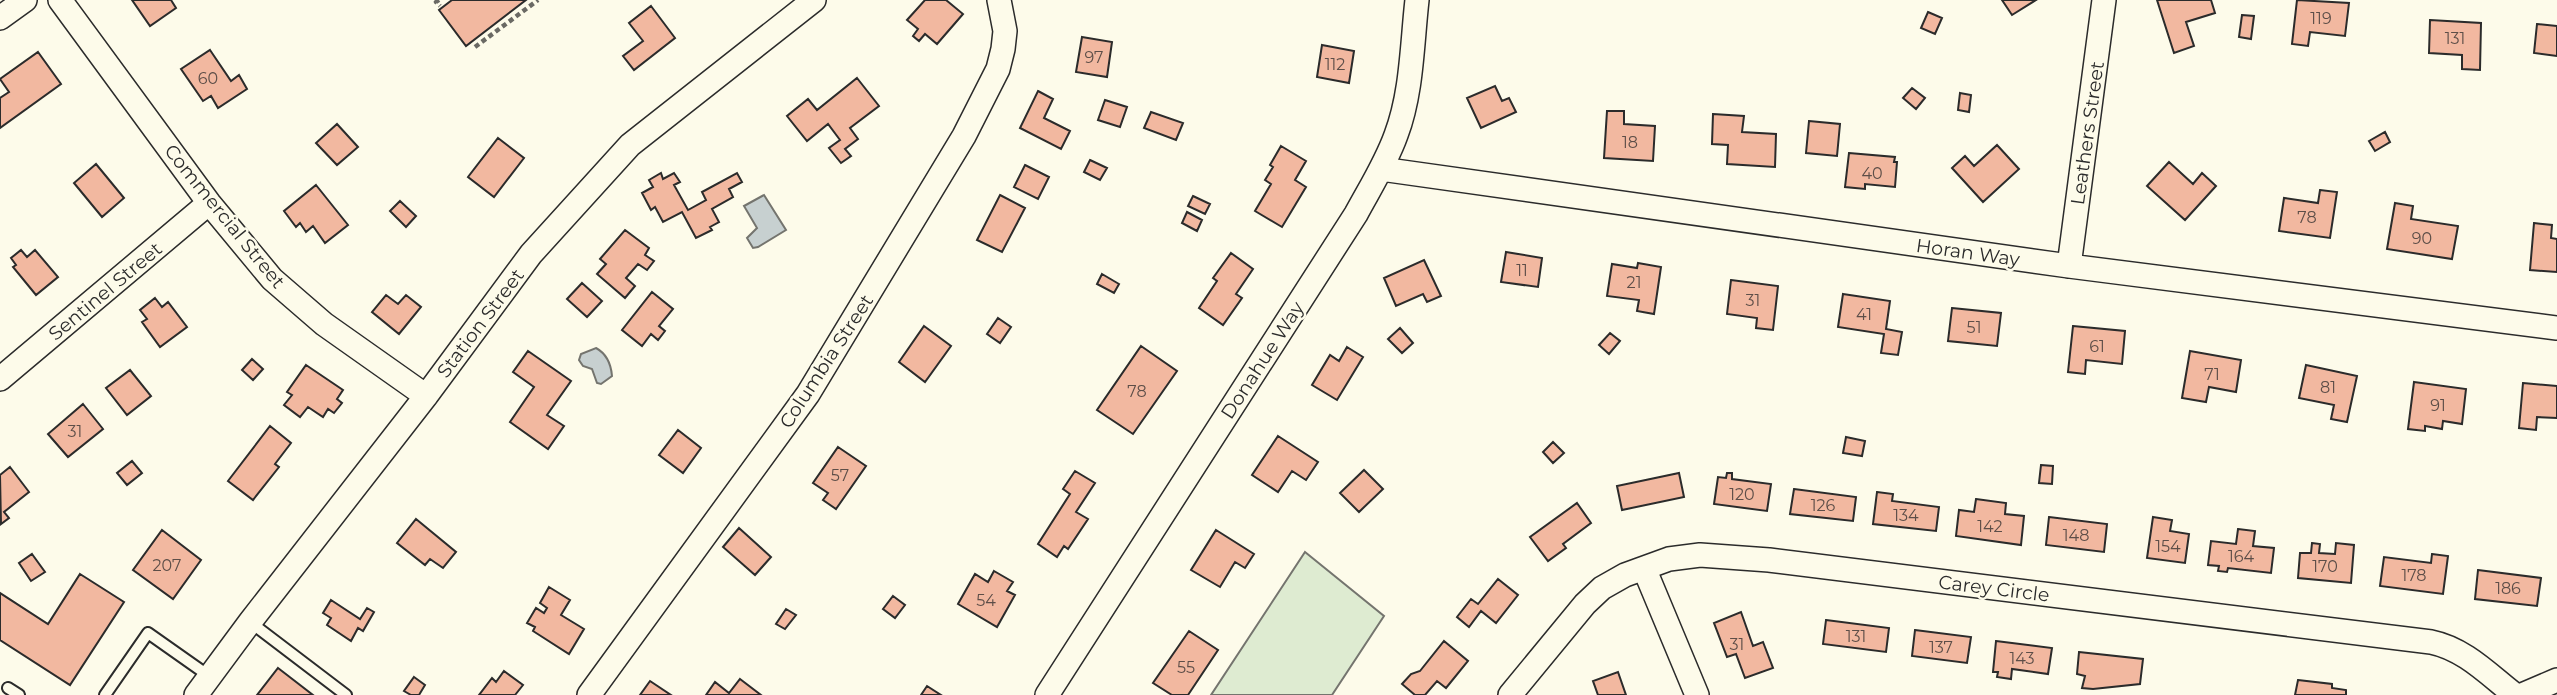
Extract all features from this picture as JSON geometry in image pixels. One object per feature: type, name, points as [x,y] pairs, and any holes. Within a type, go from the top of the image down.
[{"type":"street","points":[[0,18],[25,0]]},
{"type":"street","name":"Commercial Street","points":[[60,0],[209,203],[272,279],[324,324],[426,396]]},
{"type":"street","name":"Station Street","points":[[203,686],[426,396],[531,254],[630,145],[814,0]]},
{"type":"street","name":"Columbia Street","points":[[589,695],[808,394],[964,136],[998,69],[1005,31],[999,0]]},
{"type":"street","name":"Donahue Way","points":[[1046,695],[1356,214],[1381,169],[1396,134],[1406,97],[1417,0]]},
{"type":"street","name":"Leathers Street","points":[[2069,266],[2105,0]]},
{"type":"street","name":"Horan Way","points":[[1381,169],[2069,266],[2557,328]]},
{"type":"street","name":"Sentinel Street","points":[[0,379],[209,203]]},
{"type":"street","name":"Carey Circle","points":[[1510,695],[1585,604],[1602,588],[1625,575],[1670,559],[1700,555],[1769,560],[2431,642],[2460,652],[2515,695]]},
{"type":"street","points":[[1644,568],[1697,695]]},
{"type":"street","points":[[2522,695],[2557,680]]},
{"type":"lane","points":[[250,622],[346,695]]},
{"type":"lane","points":[[105,695],[148,633],[203,686]]},
{"type":"lane","points":[[8,688],[19,695]]},
{"type":"path","points":[[475,47],[538,0]]},
{"type":"green space","points":[[1305,552],[1384,616],[1332,695],[1211,695]]},
{"type":"shaded area","points":[[764,195],[786,230],[753,248],[747,238],[757,228],[744,206]]},
{"type":"shaded area","points":[[596,348],[606,356],[612,376],[601,384],[597,383],[592,369],[583,366],[579,360],[581,354]]},
{"type":"building","points":[[132,0],[171,0],[176,8],[150,26]]},
{"type":"building","points":[[452,0],[526,0],[466,46],[439,10]]},
{"type":"building","points":[[925,0],[946,0],[963,14],[937,44],[925,34],[919,41],[913,36],[918,29],[907,20]]},
{"type":"building","points":[[2002,0],[2036,0],[2012,15]]},
{"type":"building","points":[[2157,0],[2211,0],[2215,13],[2186,22],[2194,46],[2174,53]]},
{"type":"building","points":[[2297,0],[2349,3],[2345,36],[2310,32],[2308,46],[2292,44]]},
{"type":"building","points":[[651,6],[675,38],[634,70],[623,56],[643,41],[629,23]]},
{"type":"building","points":[[1928,12],[1942,18],[1935,34],[1921,28]]},
{"type":"building","points":[[2242,15],[2254,16],[2251,39],[2239,37]]},
{"type":"building","points":[[2430,20],[2481,23],[2480,70],[2462,69],[2462,55],[2429,53]]},
{"type":"building","points":[[2537,24],[2557,26],[2557,56],[2534,53]]},
{"type":"building","points":[[1082,37],[1112,42],[1107,77],[1076,72]]},
{"type":"building","points":[[1322,45],[1354,51],[1349,83],[1317,77]]},
{"type":"building","points":[[210,50],[231,81],[239,75],[247,89],[218,108],[211,96],[203,101],[181,69]]},
{"type":"building","points":[[38,52],[61,84],[0,128],[0,98],[9,92],[0,79]]},
{"type":"building","points":[[857,78],[879,106],[850,128],[858,139],[845,149],[851,156],[841,163],[829,148],[840,140],[828,124],[807,141],[787,116],[808,99],[817,110]]},
{"type":"building","points":[[1495,86],[1502,101],[1509,98],[1516,112],[1481,128],[1467,98]]},
{"type":"building","points":[[1912,88],[1925,98],[1916,109],[1903,98]]},
{"type":"building","points":[[1038,91],[1053,99],[1044,118],[1070,131],[1061,149],[1020,128]]},
{"type":"building","points":[[1960,93],[1971,95],[1969,112],[1958,110]]},
{"type":"building","points":[[1105,100],[1127,107],[1120,127],[1098,120]]},
{"type":"building","points":[[1607,111],[1624,111],[1624,124],[1655,126],[1653,161],[1604,158]]},
{"type":"building","points":[[1151,112],[1183,123],[1176,140],[1144,128]]},
{"type":"building","points":[[1713,114],[1744,116],[1742,132],[1776,134],[1775,167],[1727,164],[1728,145],[1712,144]]},
{"type":"building","points":[[1809,121],[1840,124],[1837,156],[1806,153]]},
{"type":"building","points":[[337,124],[358,147],[337,165],[316,143]]},
{"type":"building","points":[[2385,132],[2390,142],[2375,151],[2369,141]]},
{"type":"building","points":[[498,138],[524,158],[494,197],[468,177]]},
{"type":"building","points":[[1997,145],[2019,169],[1983,202],[1952,168],[1965,156],[1974,166]]},
{"type":"building","points":[[1281,146],[1306,161],[1295,180],[1306,187],[1282,227],[1255,211],[1271,184],[1265,180]]},
{"type":"building","points":[[1849,153],[1895,157],[1895,187],[1865,184],[1865,189],[1845,187]]},
{"type":"building","points":[[1090,160],[1107,168],[1100,180],[1084,172]]},
{"type":"building","points":[[2169,162],[2193,184],[2202,173],[2216,186],[2185,220],[2147,186]]},
{"type":"building","points":[[96,164],[124,198],[102,217],[74,183]]},
{"type":"building","points":[[1025,165],[1049,177],[1038,199],[1014,187]]},
{"type":"building","points":[[661,173],[663,179],[674,173],[680,182],[674,185],[688,210],[706,200],[702,192],[737,173],[742,182],[729,189],[733,197],[712,209],[719,222],[710,227],[712,230],[696,238],[682,212],[663,222],[655,207],[651,210],[642,193],[653,187],[649,180]]},
{"type":"building","points":[[316,185],[348,225],[325,243],[313,226],[306,232],[300,223],[296,227],[284,211]]},
{"type":"building","points":[[2320,190],[2337,192],[2330,238],[2279,231],[2284,198],[2318,203]]},
{"type":"building","points":[[1000,195],[1025,208],[1002,252],[977,240]]},
{"type":"building","points":[[1193,196],[1210,204],[1205,214],[1188,206]]},
{"type":"building","points":[[400,201],[416,216],[406,227],[390,211]]},
{"type":"building","points":[[2395,203],[2413,206],[2411,219],[2458,226],[2452,259],[2387,249]]},
{"type":"building","points":[[1187,212],[1202,220],[1197,231],[1182,223]]},
{"type":"building","points":[[2534,223],[2552,225],[2551,238],[2557,239],[2557,272],[2530,270]]},
{"type":"building","points":[[625,230],[649,248],[645,255],[654,261],[647,270],[638,264],[626,278],[635,286],[625,298],[597,274],[606,264],[600,259]]},
{"type":"building","points":[[21,250],[27,257],[35,250],[58,277],[36,295],[13,267],[16,265],[11,258]]},
{"type":"building","points":[[1506,252],[1542,258],[1538,287],[1501,282]]},
{"type":"building","points":[[1231,253],[1253,269],[1236,294],[1242,298],[1223,325],[1199,308],[1217,281],[1213,278]]},
{"type":"building","points":[[1424,260],[1441,296],[1427,302],[1423,294],[1396,306],[1384,278]]},
{"type":"building","points":[[1638,263],[1661,267],[1654,314],[1637,311],[1639,300],[1607,296],[1612,264],[1637,268]]},
{"type":"building","points":[[1102,274],[1119,284],[1114,293],[1097,284]]},
{"type":"building","points":[[1731,280],[1778,286],[1773,330],[1756,328],[1757,318],[1727,314]]},
{"type":"building","points":[[582,283],[602,301],[587,317],[567,299]]},
{"type":"building","points":[[652,292],[673,309],[659,326],[665,331],[658,340],[651,334],[642,346],[622,330]]},
{"type":"building","points":[[1843,294],[1890,301],[1886,329],[1902,332],[1898,355],[1881,353],[1884,334],[1838,327]]},
{"type":"building","points":[[386,295],[398,304],[406,295],[421,307],[399,334],[372,312]]},
{"type":"building","points":[[155,298],[162,307],[168,302],[187,327],[160,347],[142,322],[147,319],[140,310]]},
{"type":"building","points":[[1952,308],[2001,313],[1997,346],[1948,341]]},
{"type":"building","points":[[998,318],[1011,327],[1000,343],[987,334]]},
{"type":"building","points":[[924,326],[951,346],[925,382],[899,362]]},
{"type":"building","points":[[2073,326],[2125,331],[2122,364],[2086,360],[2085,374],[2068,372]]},
{"type":"building","points":[[1400,328],[1413,343],[1402,353],[1388,339]]},
{"type":"building","points":[[1610,333],[1620,341],[1609,354],[1599,345]]},
{"type":"building","points":[[1141,346],[1177,371],[1133,434],[1097,410]]},
{"type":"building","points":[[1347,347],[1363,357],[1337,400],[1312,385],[1330,355],[1339,361]]},
{"type":"building","points":[[528,351],[571,381],[547,415],[564,426],[548,449],[510,422],[534,387],[513,372]]},
{"type":"building","points":[[2190,351],[2241,360],[2236,392],[2209,387],[2206,402],[2182,398]]},
{"type":"building","points":[[252,359],[263,369],[253,380],[242,370]]},
{"type":"building","points":[[306,365],[343,390],[337,399],[342,403],[334,413],[328,409],[323,417],[308,407],[300,417],[284,405],[292,395],[287,392]]},
{"type":"building","points":[[2306,365],[2357,376],[2347,422],[2331,419],[2334,405],[2299,398]]},
{"type":"building","points":[[130,370],[151,396],[127,415],[106,388]]},
{"type":"building","points":[[2414,382],[2466,389],[2462,424],[2443,421],[2442,429],[2425,426],[2425,431],[2408,429]]},
{"type":"building","points":[[2523,383],[2557,386],[2557,418],[2537,417],[2536,430],[2519,428]]},
{"type":"building","points":[[83,404],[103,429],[68,457],[48,434]]},
{"type":"building","points":[[270,426],[291,443],[275,464],[279,467],[253,500],[228,481]]},
{"type":"building","points":[[678,430],[701,448],[683,473],[659,455]]},
{"type":"building","points":[[1278,436],[1318,462],[1306,480],[1292,471],[1278,492],[1252,475]]},
{"type":"building","points":[[1846,437],[1865,441],[1862,456],[1843,453]]},
{"type":"building","points":[[1553,442],[1564,453],[1553,463],[1543,452]]},
{"type":"building","points":[[838,447],[866,466],[836,509],[823,500],[828,493],[813,483]]},
{"type":"building","points":[[132,461],[142,473],[127,485],[117,473]]},
{"type":"building","points":[[2041,465],[2053,466],[2052,484],[2039,483]]},
{"type":"building","points":[[10,467],[29,492],[4,512],[9,518],[1,524],[0,475]]},
{"type":"building","points":[[1364,470],[1383,489],[1359,512],[1340,493]]},
{"type":"building","points":[[1075,471],[1095,483],[1076,512],[1088,519],[1068,549],[1064,546],[1057,557],[1038,544],[1070,494],[1063,489]]},
{"type":"building","points":[[1679,473],[1684,497],[1622,510],[1617,486]]},
{"type":"building","points":[[1727,473],[1732,473],[1732,479],[1771,484],[1767,511],[1714,504],[1718,477],[1726,478]]},
{"type":"building","points":[[1794,489],[1856,497],[1853,521],[1790,514]]},
{"type":"building","points":[[1877,492],[1893,494],[1892,501],[1939,507],[1936,531],[1873,524]]},
{"type":"building","points":[[1976,499],[2006,503],[2005,514],[2024,516],[2021,545],[1956,536],[1959,510],[1974,512]]},
{"type":"building","points":[[1577,503],[1591,523],[1563,544],[1566,548],[1548,561],[1530,537]]},
{"type":"building","points":[[2049,517],[2107,524],[2104,552],[2046,545]]},
{"type":"building","points":[[2153,517],[2172,520],[2170,531],[2189,534],[2185,563],[2147,558]]},
{"type":"building","points":[[416,519],[456,552],[443,568],[430,559],[425,565],[397,543]]},
{"type":"building","points":[[739,528],[771,557],[755,575],[723,547]]},
{"type":"building","points":[[2238,529],[2255,531],[2253,546],[2274,548],[2271,573],[2228,568],[2227,572],[2218,571],[2219,566],[2208,565],[2211,541],[2236,544]]},
{"type":"building","points":[[162,530],[201,560],[173,599],[133,570]]},
{"type":"building","points":[[1216,530],[1254,554],[1245,568],[1235,562],[1220,587],[1191,570]]},
{"type":"building","points":[[2312,543],[2320,544],[2319,553],[2335,554],[2336,543],[2354,545],[2351,583],[2298,578],[2300,553],[2311,553]]},
{"type":"building","points":[[32,554],[45,572],[31,581],[19,563]]},
{"type":"building","points":[[2432,554],[2448,556],[2443,594],[2380,586],[2384,557],[2431,563]]},
{"type":"building","points":[[2478,570],[2541,578],[2537,606],[2475,599]]},
{"type":"building","points":[[994,571],[1013,582],[1007,591],[1015,595],[997,627],[958,604],[975,574],[988,582]]},
{"type":"building","points":[[80,574],[124,602],[70,685],[0,640],[0,593],[48,624]]},
{"type":"building","points":[[1498,579],[1518,595],[1496,623],[1481,611],[1469,627],[1457,617],[1471,599],[1478,604]]},
{"type":"building","points":[[549,587],[570,600],[561,615],[584,629],[569,654],[533,631],[535,627],[527,623],[536,608],[544,613],[547,608],[540,603]]},
{"type":"building","points":[[893,596],[905,605],[895,618],[883,609]]},
{"type":"building","points":[[331,600],[360,619],[367,608],[374,612],[363,631],[358,628],[351,641],[327,625],[331,618],[323,613]]},
{"type":"building","points":[[786,609],[796,615],[785,629],[776,624]]},
{"type":"building","points":[[1741,612],[1753,646],[1763,642],[1773,668],[1745,678],[1736,654],[1727,657],[1714,623]]},
{"type":"building","points":[[1826,620],[1889,628],[1886,652],[1823,644]]},
{"type":"building","points":[[1915,630],[1971,637],[1967,663],[1912,656]]},
{"type":"building","points":[[1189,631],[1218,650],[1188,695],[1172,695],[1153,683]]},
{"type":"building","points":[[1444,641],[1468,661],[1446,688],[1437,681],[1425,695],[1415,695],[1402,684],[1411,674],[1420,671]]},
{"type":"building","points":[[1996,641],[2052,648],[2048,674],[2012,669],[2011,679],[1997,677],[1998,672],[1993,672]]},
{"type":"building","points":[[2079,652],[2143,659],[2140,684],[2082,688],[2085,676],[2077,674]]},
{"type":"building","points":[[278,668],[313,695],[257,695]]},
{"type":"building","points":[[504,671],[523,685],[515,695],[479,695],[492,678],[496,682]]},
{"type":"building","points":[[1618,672],[1626,695],[1598,695],[1593,681]]},
{"type":"building","points":[[414,677],[425,685],[419,695],[404,691]]},
{"type":"building","points":[[740,679],[761,695],[706,695],[715,682],[729,693]]},
{"type":"building","points":[[2298,680],[2332,684],[2332,688],[2346,690],[2346,695],[2295,695]]},
{"type":"building","points":[[650,681],[671,695],[640,695]]},
{"type":"building","points":[[927,686],[941,695],[921,695]]}]
